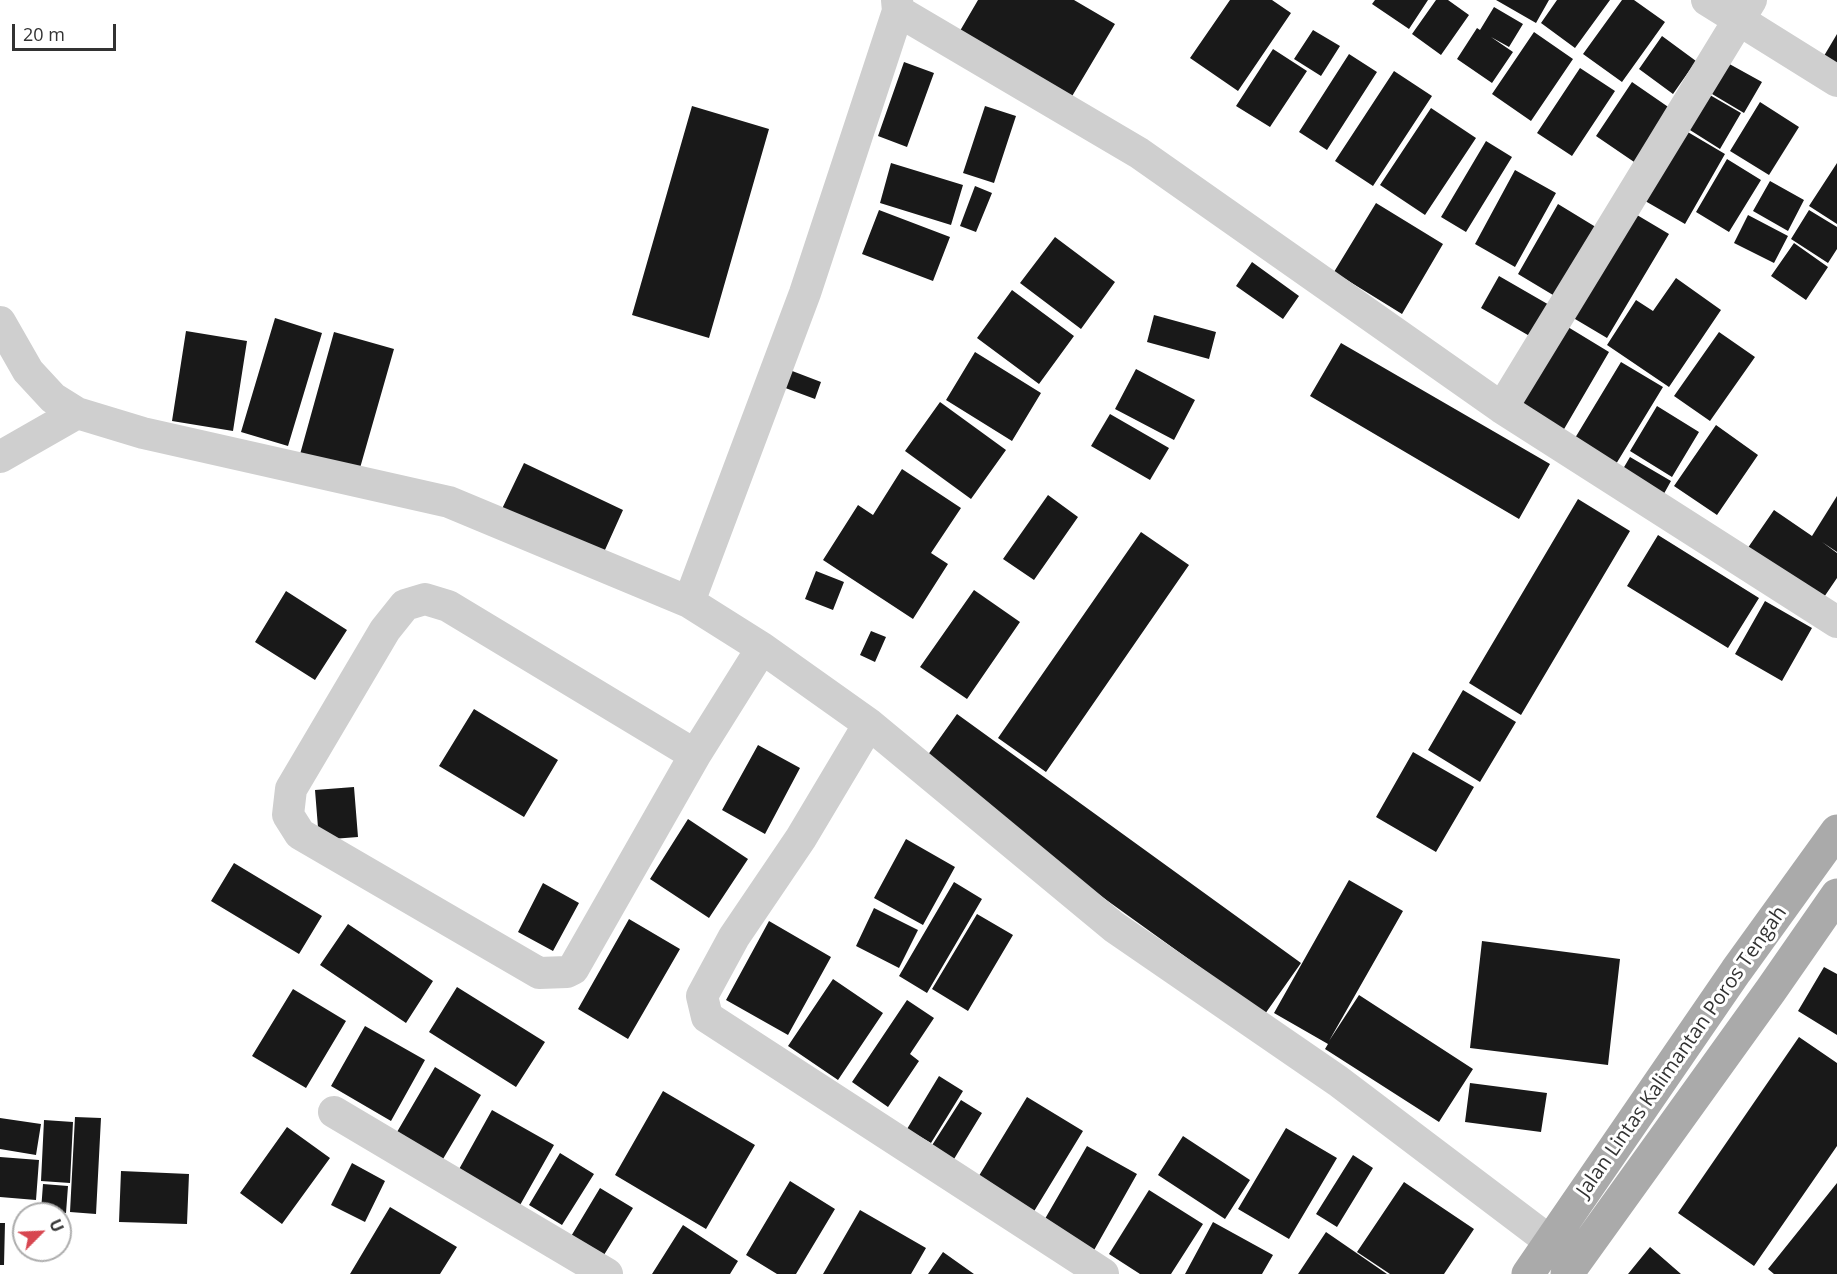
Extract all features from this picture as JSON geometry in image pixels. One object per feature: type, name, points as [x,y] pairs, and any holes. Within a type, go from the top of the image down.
[{"type":"main road","name":"Jalan Lintas Kalimantan Poros Tengah","points":[[1565,1259],[1736,971],[1837,831]]},
{"type":"main road","name":"Jalan Lintas Kalimantan Poros Tengah","points":[[1528,1274],[1565,1259],[1771,990],[1837,895]]},
{"type":"street","points":[[1707,0],[1745,11],[1837,81]]},
{"type":"street","points":[[689,602],[804,293],[897,6],[1139,153],[1502,408],[1837,622]]},
{"type":"street","points":[[1502,408],[1745,11]]},
{"type":"street","points":[[0,322],[28,370],[53,398],[77,413],[143,433],[449,502],[689,602],[762,648],[869,724],[1114,927],[1338,1081],[1565,1259]]},
{"type":"street","points":[[0,457],[77,413]]},
{"type":"street","points":[[695,755],[448,606],[424,599],[405,605],[385,630],[291,789],[288,815],[300,834],[539,973],[567,972],[573,969],[695,755],[762,648]]},
{"type":"street","points":[[869,724],[801,838],[734,937],[702,996],[706,1017],[1102,1274]]},
{"type":"street","points":[[334,1112],[607,1274]]},
{"type":"building","points":[[978,0],[1074,0],[1115,24],[1068,103],[957,36]]},
{"type":"building","points":[[1230,0],[1272,0],[1291,13],[1238,91],[1190,58]]},
{"type":"building","points":[[1375,0],[1428,0],[1409,29],[1372,4]]},
{"type":"building","points":[[1436,0],[1448,0],[1469,15],[1441,55],[1412,34]]},
{"type":"building","points":[[1496,0],[1549,0],[1536,23]]},
{"type":"building","points":[[1557,0],[1610,0],[1575,48],[1541,23]]},
{"type":"building","points":[[1622,0],[1634,0],[1665,22],[1622,82],[1583,54]]},
{"type":"building","points":[[1494,7],[1523,24],[1509,47],[1491,37],[1513,52],[1492,83],[1457,59],[1477,28],[1480,30]]},
{"type":"building","points":[[1313,30],[1340,46],[1321,76],[1294,59]]},
{"type":"building","points":[[1534,32],[1573,59],[1531,121],[1492,94]]},
{"type":"building","points":[[1837,34],[1837,78],[1818,66]]},
{"type":"building","points":[[1662,36],[1696,61],[1673,94],[1639,69]]},
{"type":"building","points":[[1273,49],[1307,71],[1270,127],[1236,106]]},
{"type":"building","points":[[1349,54],[1377,72],[1327,150],[1299,132]]},
{"type":"building","points":[[1724,61],[1762,82],[1744,113],[1707,91]]},
{"type":"building","points":[[904,62],[934,73],[907,147],[878,136]]},
{"type":"building","points":[[1580,68],[1615,91],[1572,156],[1537,133]]},
{"type":"building","points":[[1394,71],[1432,96],[1373,186],[1335,161]]},
{"type":"building","points":[[1632,82],[1677,113],[1640,166],[1596,136]]},
{"type":"building","points":[[1703,91],[1741,113],[1720,149],[1682,125]]},
{"type":"building","points":[[1760,102],[1799,127],[1769,175],[1730,151]]},
{"type":"building","points":[[692,106],[769,129],[709,338],[632,315]]},
{"type":"building","points":[[985,106],[1016,116],[994,183],[963,173]]},
{"type":"building","points":[[1431,108],[1476,138],[1425,215],[1380,185]]},
{"type":"building","points":[[1681,128],[1725,154],[1685,224],[1640,198]]},
{"type":"building","points":[[1486,141],[1512,157],[1466,232],[1441,217]]},
{"type":"building","points":[[1727,159],[1761,180],[1729,232],[1696,212]]},
{"type":"building","points":[[891,163],[963,185],[951,225],[880,203]]},
{"type":"building","points":[[1837,163],[1837,224],[1809,206]]},
{"type":"building","points":[[1515,170],[1556,193],[1515,267],[1475,244]]},
{"type":"building","points":[[1770,181],[1804,200],[1788,231],[1753,211]]},
{"type":"building","points":[[975,186],[992,193],[976,232],[960,226]]},
{"type":"building","points":[[1376,203],[1443,244],[1402,314],[1334,272]]},
{"type":"building","points":[[1558,204],[1599,229],[1558,298],[1518,274]]},
{"type":"building","points":[[879,210],[950,237],[933,281],[862,254]]},
{"type":"building","points":[[1809,210],[1837,227],[1837,249],[1828,263],[1791,239]]},
{"type":"building","points":[[1632,212],[1669,234],[1607,338],[1570,316]]},
{"type":"building","points":[[1748,215],[1788,236],[1774,263],[1734,243]]},
{"type":"building","points":[[1055,237],[1115,282],[1081,329],[1020,283]]},
{"type":"building","points":[[1794,243],[1828,267],[1806,300],[1771,276]]},
{"type":"building","points":[[1252,262],[1299,296],[1283,319],[1236,286]]},
{"type":"building","points":[[1499,276],[1551,306],[1533,338],[1481,308]]},
{"type":"building","points":[[1676,278],[1721,310],[1669,387],[1607,345],[1636,300],[1653,311]]},
{"type":"building","points":[[1012,290],[1074,336],[1039,384],[977,338]]},
{"type":"building","points":[[1154,315],[1216,332],[1209,359],[1147,342]]},
{"type":"building","points":[[275,318],[322,333],[288,446],[241,432]]},
{"type":"building","points":[[1563,324],[1609,352],[1560,436],[1513,408]]},
{"type":"building","points":[[186,331],[247,341],[233,431],[172,421]]},
{"type":"building","points":[[334,332],[394,349],[358,475],[299,458]]},
{"type":"building","points":[[1719,332],[1755,357],[1710,421],[1674,396]]},
{"type":"building","points":[[1341,343],[1550,464],[1519,519],[1310,396]]},
{"type":"building","points":[[975,352],[1041,393],[1012,441],[946,400]]},
{"type":"building","points":[[1621,362],[1663,387],[1613,469],[1572,443]]},
{"type":"building","points":[[787,369],[821,382],[815,399],[780,386]]},
{"type":"building","points":[[1136,369],[1195,400],[1174,440],[1115,409]]},
{"type":"building","points":[[940,402],[1006,450],[971,499],[905,451]]},
{"type":"building","points":[[1657,406],[1699,432],[1672,477],[1630,451]]},
{"type":"building","points":[[1110,414],[1169,448],[1150,480],[1091,446]]},
{"type":"building","points":[[1716,425],[1758,455],[1717,515],[1674,486]]},
{"type":"building","points":[[1630,457],[1671,481],[1661,499],[1620,474]]},
{"type":"building","points":[[524,463],[623,510],[600,561],[500,513]]},
{"type":"building","points":[[902,469],[961,508],[931,553],[948,564],[913,619],[823,560],[858,505],[873,515]]},
{"type":"building","points":[[1048,495],[1078,517],[1034,580],[1003,559]]},
{"type":"building","points":[[1837,496],[1837,552],[1822,542],[1837,553],[1837,578],[1820,603],[1745,552],[1774,510],[1812,536]]},
{"type":"building","points":[[1578,499],[1630,531],[1521,715],[1469,683]]},
{"type":"building","points":[[1141,532],[1189,565],[1046,772],[998,738]]},
{"type":"building","points":[[1658,535],[1759,598],[1728,648],[1627,586]]},
{"type":"building","points":[[816,571],[844,582],[833,610],[805,599]]},
{"type":"building","points":[[974,590],[1020,622],[967,699],[920,667]]},
{"type":"building","points":[[286,591],[347,630],[315,680],[255,642]]},
{"type":"building","points":[[1765,601],[1812,628],[1782,681],[1735,654]]},
{"type":"building","points":[[871,631],[886,637],[875,662],[860,655]]},
{"type":"building","points":[[1463,690],[1516,722],[1480,782],[1428,750]]},
{"type":"building","points":[[474,709],[558,760],[524,817],[439,766]]},
{"type":"building","points":[[957,714],[1301,963],[1265,1014],[920,766]]},
{"type":"building","points":[[758,745],[800,768],[765,834],[722,810]]},
{"type":"building","points":[[1413,752],[1474,787],[1436,852],[1376,817]]},
{"type":"building","points":[[354,787],[358,837],[319,840],[315,790]]},
{"type":"building","points":[[688,819],[748,859],[709,918],[650,879]]},
{"type":"building","points":[[906,839],[955,867],[923,925],[874,898]]},
{"type":"building","points":[[234,863],[322,916],[299,954],[211,901]]},
{"type":"building","points":[[1349,880],[1403,911],[1329,1041],[1359,995],[1473,1069],[1439,1122],[1325,1049],[1328,1044],[1274,1013]]},
{"type":"building","points":[[954,882],[982,899],[927,993],[899,976]]},
{"type":"building","points":[[543,883],[579,903],[553,951],[518,932]]},
{"type":"building","points":[[874,908],[918,930],[899,968],[856,946]]},
{"type":"building","points":[[977,914],[1013,935],[968,1011],[932,989]]},
{"type":"building","points":[[629,919],[680,949],[628,1039],[578,1009]]},
{"type":"building","points":[[769,921],[831,957],[788,1035],[726,1000]]},
{"type":"building","points":[[348,924],[433,981],[406,1023],[320,965]]},
{"type":"building","points":[[1482,941],[1620,959],[1608,1065],[1470,1048]]},
{"type":"building","points":[[1824,967],[1837,974],[1837,1035],[1798,1011]]},
{"type":"building","points":[[833,979],[883,1013],[838,1080],[788,1046]]},
{"type":"building","points":[[457,987],[545,1042],[516,1087],[429,1032]]},
{"type":"building","points":[[293,989],[346,1021],[306,1088],[252,1056]]},
{"type":"building","points":[[907,1000],[934,1018],[910,1054],[919,1061],[888,1107],[852,1082]]},
{"type":"building","points":[[365,1026],[425,1060],[391,1121],[331,1086]]},
{"type":"building","points":[[1799,1037],[1837,1063],[1837,1146],[1754,1266],[1678,1213]]},
{"type":"building","points":[[435,1067],[481,1095],[443,1159],[397,1132]]},
{"type":"building","points":[[939,1076],[963,1091],[931,1143],[907,1129]]},
{"type":"building","points":[[1470,1083],[1547,1093],[1541,1132],[1465,1122]]},
{"type":"building","points":[[663,1091],[755,1145],[706,1229],[615,1175]]},
{"type":"building","points":[[1027,1097],[1083,1131],[1033,1213],[977,1179]]},
{"type":"building","points":[[961,1100],[982,1113],[951,1164],[929,1150]]},
{"type":"building","points":[[492,1110],[554,1145],[515,1214],[453,1180]]},
{"type":"building","points":[[75,1117],[101,1118],[96,1214],[72,1212]]},
{"type":"building","points":[[0,1118],[41,1124],[36,1155],[0,1149]]},
{"type":"building","points":[[44,1120],[73,1122],[70,1183],[41,1181]]},
{"type":"building","points":[[287,1127],[330,1158],[282,1224],[240,1193]]},
{"type":"building","points":[[1286,1128],[1337,1158],[1289,1239],[1238,1209]]},
{"type":"building","points":[[1183,1136],[1250,1180],[1225,1219],[1158,1175]]},
{"type":"building","points":[[1087,1146],[1137,1174],[1093,1252],[1042,1224]]},
{"type":"building","points":[[560,1153],[594,1174],[562,1225],[529,1205]]},
{"type":"building","points":[[1353,1155],[1373,1168],[1337,1227],[1316,1214]]},
{"type":"building","points":[[0,1157],[39,1160],[36,1200],[0,1197]]},
{"type":"building","points":[[352,1163],[385,1181],[365,1222],[331,1205]]},
{"type":"building","points":[[121,1171],[189,1174],[187,1224],[119,1222]]},
{"type":"building","points":[[790,1181],[835,1209],[796,1274],[777,1274],[746,1255]]},
{"type":"building","points":[[1404,1182],[1474,1229],[1444,1274],[1390,1274],[1357,1252]]},
{"type":"building","points":[[1837,1183],[1837,1274],[1774,1274],[1768,1269]]},
{"type":"building","points":[[43,1184],[68,1186],[67,1202],[42,1202]]},
{"type":"building","points":[[600,1188],[633,1208],[599,1263],[567,1243]]},
{"type":"building","points":[[1149,1190],[1203,1224],[1171,1274],[1140,1274],[1109,1254]]},
{"type":"building","points":[[390,1207],[457,1247],[440,1274],[350,1274]]},
{"type":"building","points":[[860,1210],[926,1248],[911,1274],[823,1274]]},
{"type":"building","points":[[1213,1222],[1273,1255],[1262,1274],[1185,1274]]},
{"type":"building","points":[[0,1223],[5,1223],[4,1265],[0,1265]]},
{"type":"building","points":[[683,1225],[738,1261],[730,1274],[652,1274]]},
{"type":"building","points":[[1326,1232],[1387,1274],[1298,1274]]},
{"type":"building","points":[[1650,1247],[1681,1274],[1628,1274]]},
{"type":"building","points":[[943,1252],[974,1274],[928,1274]]}]
